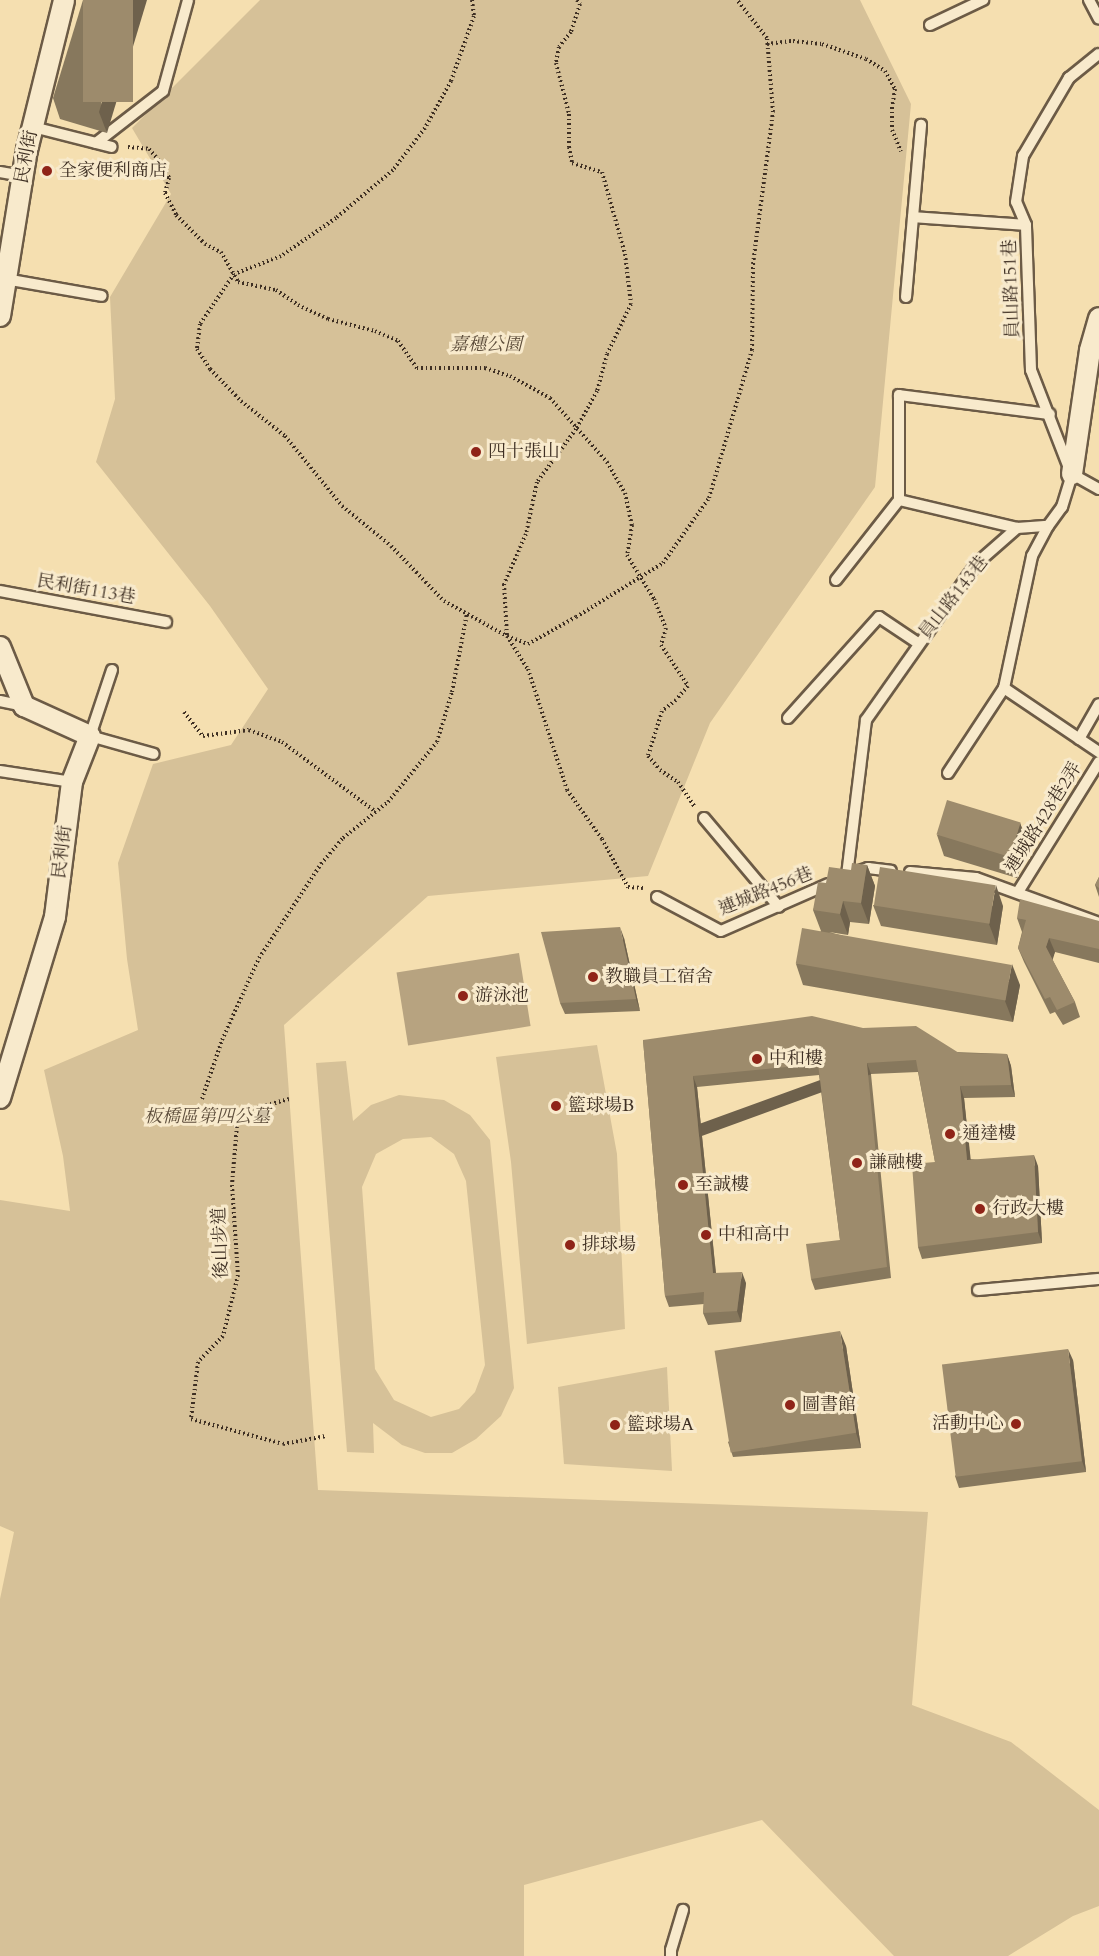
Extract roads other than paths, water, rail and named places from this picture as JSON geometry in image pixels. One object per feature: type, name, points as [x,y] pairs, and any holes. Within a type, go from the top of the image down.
[{"type":"street","name":"民利街","points":[[0,316],[23,176],[64,0]]},
{"type":"street","points":[[1072,474],[1090,350],[1099,318]]},
{"type":"street","points":[[0,647],[24,706],[90,736]]},
{"type":"street","name":"民利街","points":[[0,1098],[55,916],[72,782],[90,736]]},
{"type":"lane","points":[[96,142],[163,91],[188,0]]},
{"type":"lane","points":[[930,25],[983,0]]},
{"type":"lane","points":[[1089,0],[1099,19]]},
{"type":"lane","name":"員山路151巷","points":[[1072,474],[1031,370],[1026,225],[1016,202],[1023,156],[1069,78],[1099,54]]},
{"type":"lane","points":[[906,297],[921,125]]},
{"type":"lane","points":[[33,127],[112,147]]},
{"type":"lane","points":[[0,172],[23,176]]},
{"type":"lane","points":[[913,217],[1026,225]]},
{"type":"lane","points":[[5,279],[102,296]]},
{"type":"lane","points":[[836,580],[900,500],[899,395],[1050,414]]},
{"type":"lane","points":[[948,773],[1004,688],[1032,556],[1048,526],[1062,507],[1072,474],[1099,489]]},
{"type":"lane","points":[[900,500],[1017,528],[1048,526]]},
{"type":"lane","name":"員山路143巷","points":[[847,875],[866,720],[918,643],[976,564],[1017,528]]},
{"type":"lane","name":"民利街113巷","points":[[0,591],[166,622]]},
{"type":"lane","points":[[788,718],[879,617],[918,643]]},
{"type":"lane","points":[[112,670],[90,736],[154,754]]},
{"type":"lane","points":[[1004,688],[1099,752]]},
{"type":"lane","points":[[0,701],[24,706]]},
{"type":"lane","points":[[1079,739],[1099,704]]},
{"type":"lane","name":"連城路428巷2弄","points":[[1017,892],[1099,762]]},
{"type":"lane","points":[[0,771],[72,782]]},
{"type":"lane","points":[[704,818],[779,907]]},
{"type":"lane","name":"連城路456巷","points":[[657,897],[721,931],[847,875],[868,868],[976,878],[1099,923]]},
{"type":"lane","points":[[978,1290],[1099,1279]]},
{"type":"lane","points":[[671,1956],[683,1910]]},
{"type":"place","name":"全家便利商店","points":[[47,171]]},
{"type":"place","name":"四十張山","points":[[476,452]]},
{"type":"place","name":"教職員工宿舍","points":[[593,977]]},
{"type":"place","name":"游泳池","points":[[463,996]]},
{"type":"place","name":"中和樓","points":[[757,1059]]},
{"type":"place","name":"籃球場B","points":[[556,1106]]},
{"type":"place","name":"通達樓","points":[[950,1134]]},
{"type":"place","name":"謙融樓","points":[[857,1163]]},
{"type":"place","name":"至誠樓","points":[[683,1185]]},
{"type":"place","name":"行政大樓","points":[[980,1209]]},
{"type":"place","name":"中和高中","points":[[706,1235]]},
{"type":"place","name":"排球場","points":[[570,1245]]},
{"type":"place","name":"圖書館","points":[[790,1405]]},
{"type":"place","name":"活動中心","points":[[1016,1424]]},
{"type":"place","name":"籃球場A","points":[[615,1425]]},
{"type":"park label","name":"嘉穗公園","points":[[486,345]]},
{"type":"park label","name":"板橋區第四公墓","points":[[207,1117]]}]
